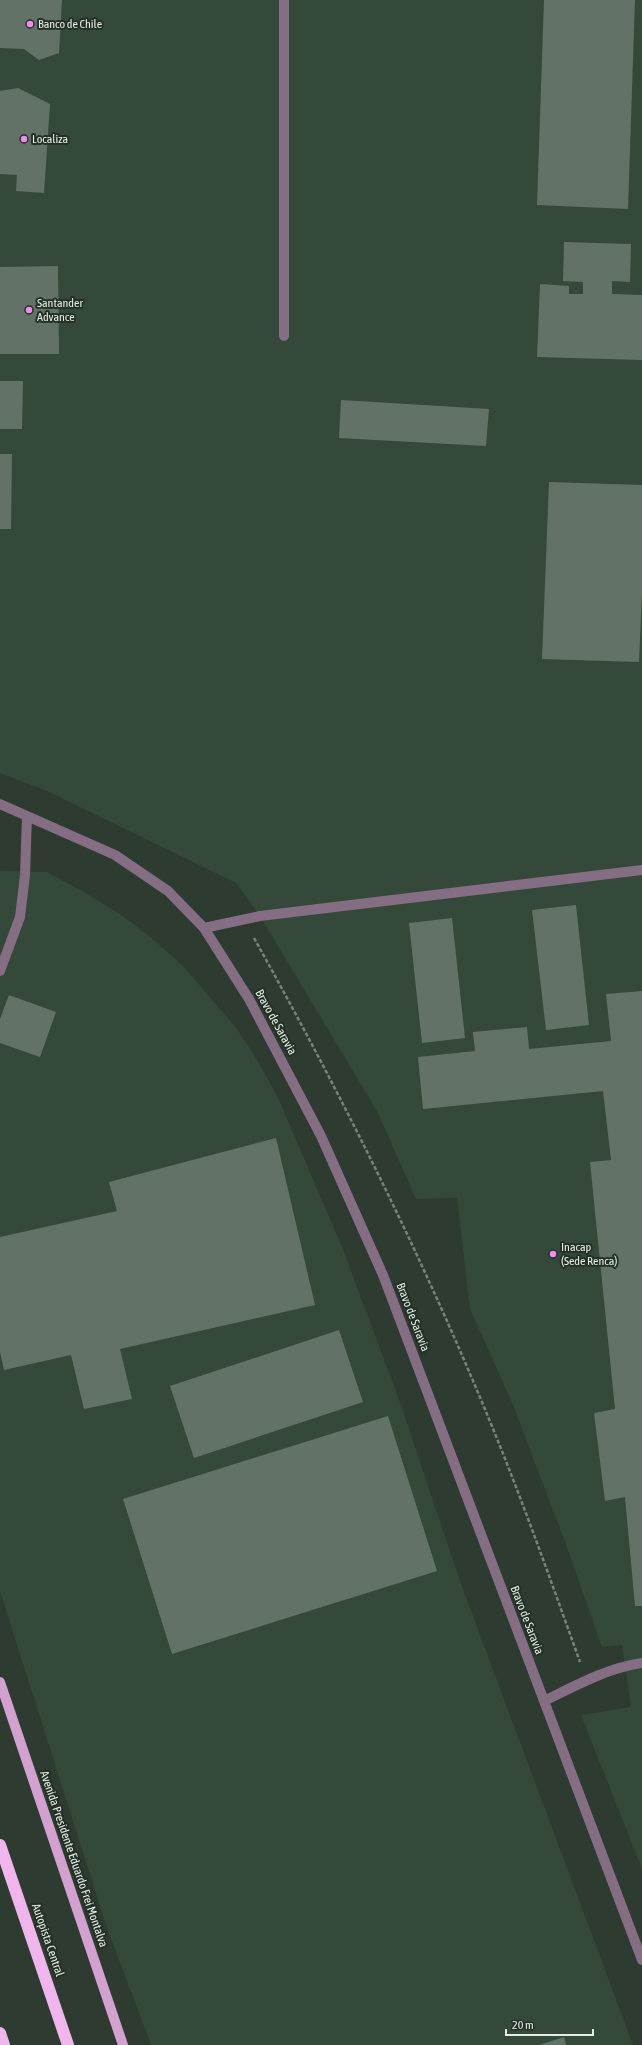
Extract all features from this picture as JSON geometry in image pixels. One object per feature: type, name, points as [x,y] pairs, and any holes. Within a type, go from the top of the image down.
[{"type":"highway","name":"Autopista Central","points":[[0,1845],[68,2045]]},
{"type":"highway","points":[[0,2033],[4,2045]]},
{"type":"main road","name":"Avenida Presidente Eduardo Frei Montalva","points":[[0,1682],[123,2045]]},
{"type":"street","points":[[284,0],[284,336]]},
{"type":"street","name":"Bravo de Saravia","points":[[0,804],[115,855],[168,891],[204,928],[250,999],[283,1060],[321,1136],[352,1205],[410,1345],[642,1960]]},
{"type":"street","points":[[0,971],[20,917],[25,875],[27,816]]},
{"type":"street","points":[[204,928],[268,915],[642,870]]},
{"type":"street","points":[[544,1701],[586,1680],[625,1665],[642,1663]]},
{"type":"path","points":[[244,920],[315,1048],[374,1165],[434,1291],[497,1440],[540,1549],[586,1680]]},
{"type":"shaded area","points":[[0,0],[642,0],[642,1869],[581,1715],[631,1707],[622,1645],[602,1647],[564,1539],[513,1405],[470,1309],[457,1198],[416,1199],[378,1113],[260,916],[236,883],[47,791],[0,773]]},
{"type":"shaded area","points":[[0,871],[47,872],[120,914],[153,939],[184,967],[237,1029],[259,1063],[278,1098],[342,1247],[401,1405],[460,1581],[633,2045],[151,2045],[107,1928],[0,1591]]},
{"type":"building","name":"Banco de Chile","points":[[0,0],[62,0],[59,53],[39,60],[24,49],[0,48]]},
{"type":"building","points":[[544,0],[635,0],[628,209],[537,205]]},
{"type":"building","name":"Localiza","points":[[18,88],[50,104],[44,193],[16,191],[17,175],[0,174],[0,91]]},
{"type":"building","points":[[564,242],[631,244],[630,282],[612,281],[612,294],[642,295],[642,360],[537,357],[540,284],[569,286],[569,294],[583,294],[583,282],[563,281]]},
{"type":"building","name":"Santander Advance","points":[[58,266],[59,354],[0,354],[0,267]]},
{"type":"building","points":[[0,381],[23,381],[22,429],[0,429]]},
{"type":"building","points":[[341,400],[489,409],[486,446],[339,438]]},
{"type":"building","points":[[0,454],[12,454],[11,529],[0,529]]},
{"type":"building","points":[[549,482],[642,485],[642,592],[639,662],[542,659]]},
{"type":"building","points":[[576,905],[589,1025],[546,1030],[532,910]]},
{"type":"building","points":[[452,918],[465,1038],[422,1043],[409,923]]},
{"type":"building","points":[[642,991],[642,1606],[635,1606],[625,1497],[605,1501],[594,1413],[615,1409],[590,1162],[611,1160],[603,1091],[423,1109],[418,1057],[475,1051],[473,1032],[527,1027],[529,1049],[611,1041],[606,994]]},
{"type":"building","points":[[9,995],[56,1012],[40,1057],[0,1043],[0,1019]]},
{"type":"building","points":[[276,1138],[315,1305],[120,1349],[132,1399],[84,1409],[71,1355],[4,1370],[0,1352],[0,1237],[117,1211],[109,1182]]},
{"type":"building","points":[[339,1330],[363,1402],[194,1458],[170,1386]]},
{"type":"building","points":[[388,1416],[437,1571],[172,1654],[123,1499]]},
{"type":"building","points":[[564,2037],[566,2045],[539,2045]]},
{"type":"place","name":"Banco de Chile","points":[[30,24]]},
{"type":"place","name":"Localiza","points":[[24,139]]},
{"type":"place","name":"Santander Advance","points":[[29,310]]},
{"type":"place","name":"Inacap (Sede Renca)","points":[[553,1254]]}]
